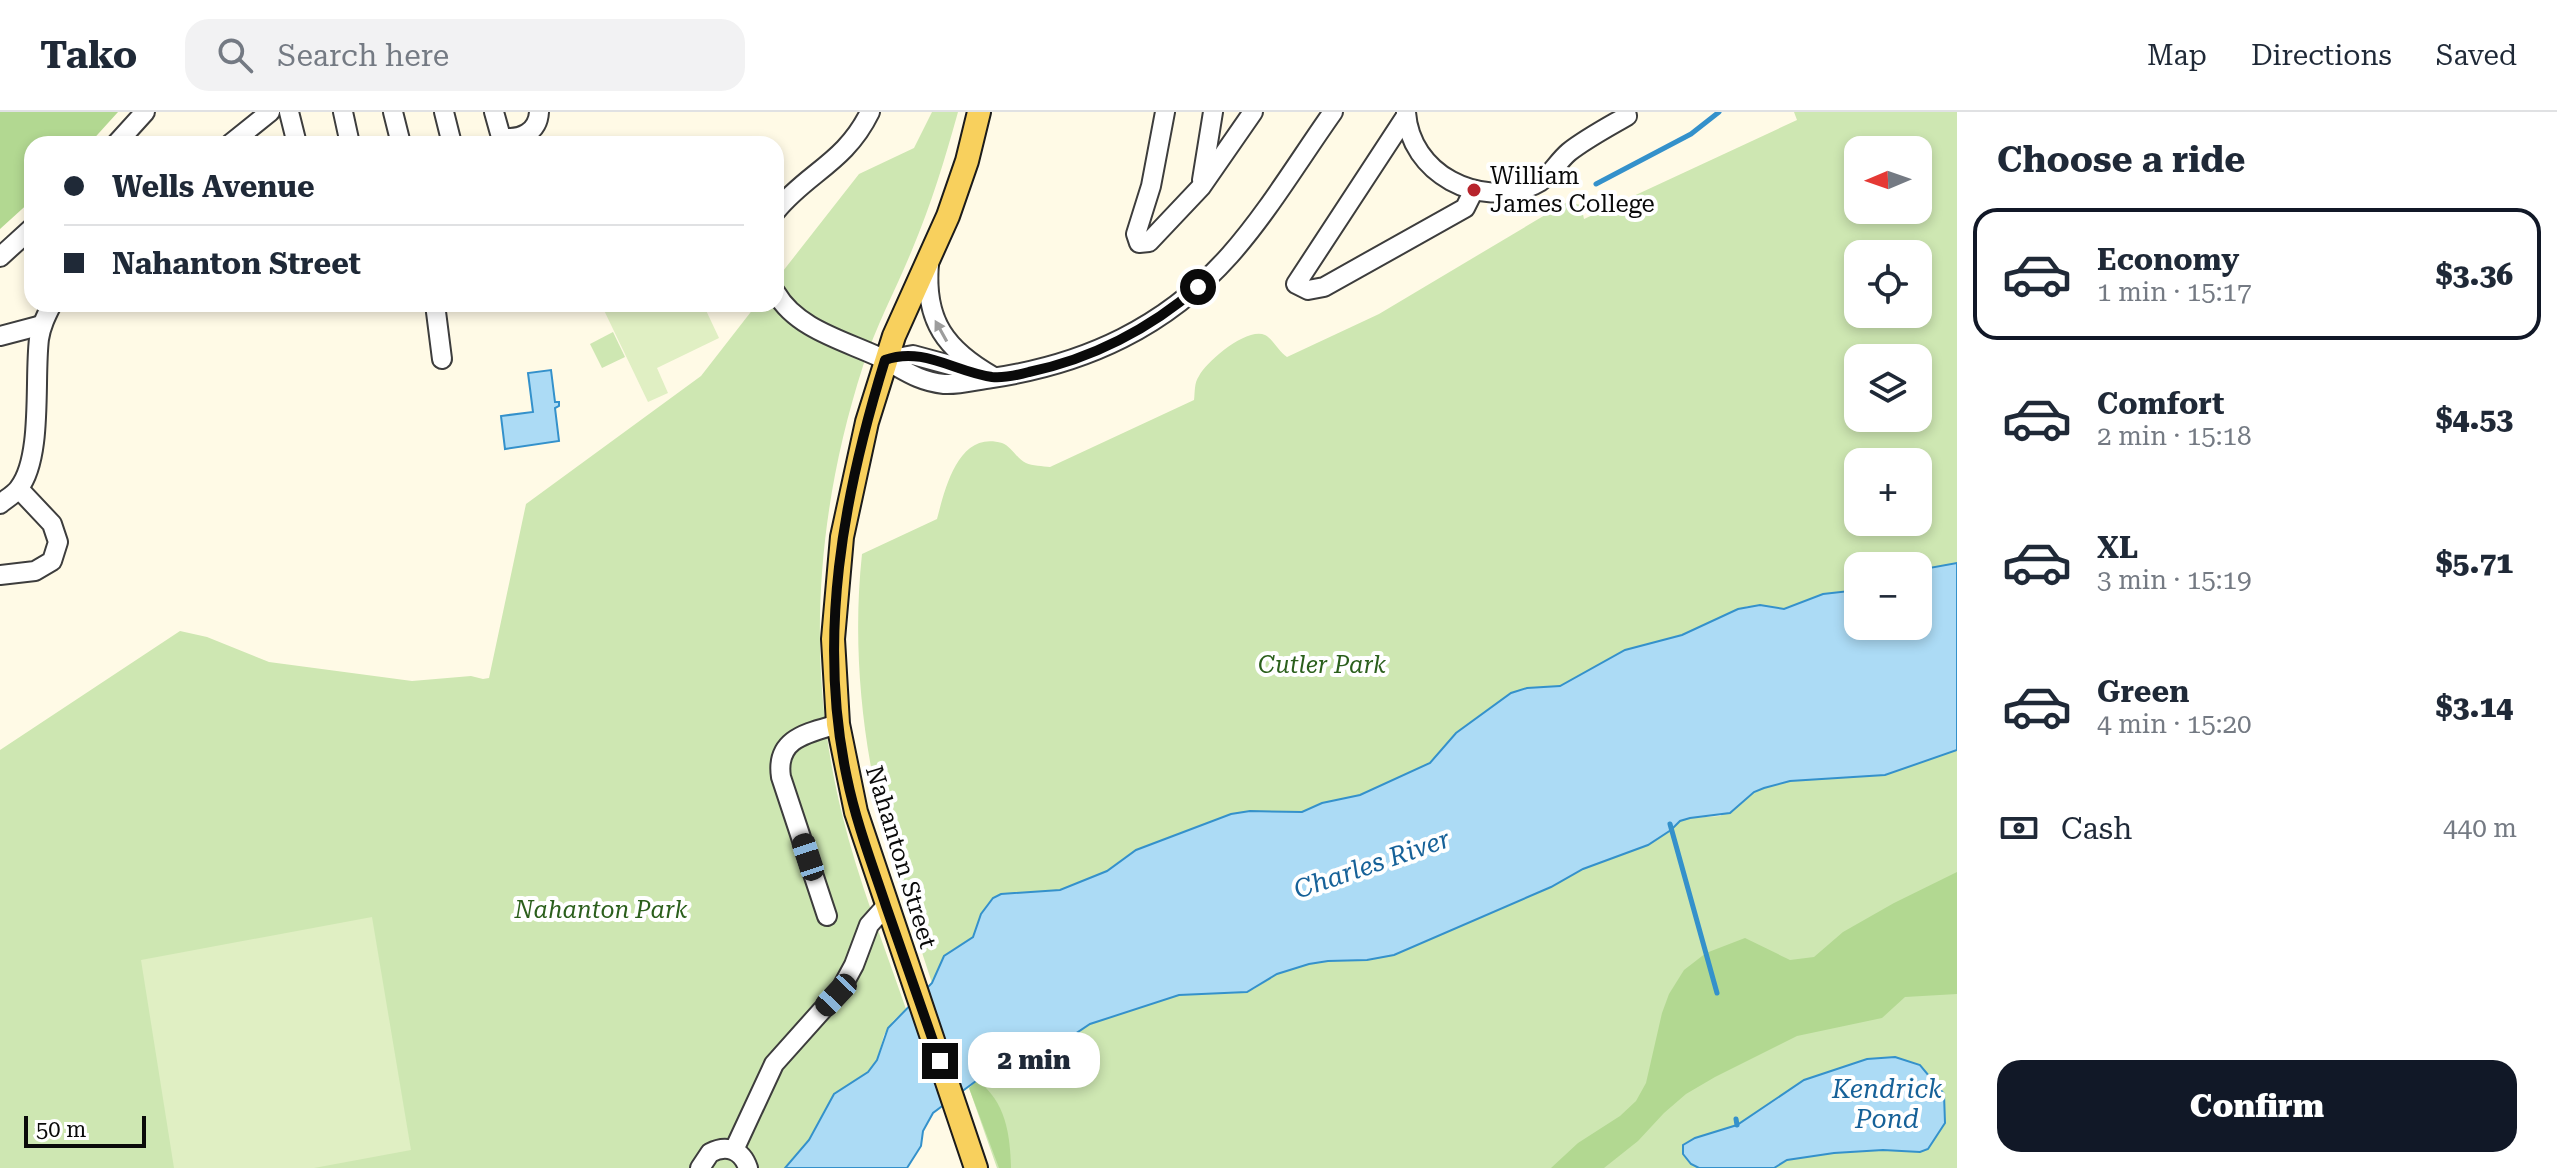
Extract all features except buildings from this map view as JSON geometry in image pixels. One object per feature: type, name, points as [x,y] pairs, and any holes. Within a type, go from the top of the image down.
[{"type":"main road","name":"Nahanton Street","points":[[976,1168],[851,796],[838,724],[833,639],[839,560],[860,445],[885,360],[959,186],[979,112]]},
{"type":"street","points":[[123,136],[145,112]]},
{"type":"street","points":[[242,136],[270,112]]},
{"type":"street","points":[[289,112],[295,136]]},
{"type":"street","points":[[343,112],[348,136]]},
{"type":"street","points":[[393,112],[399,136]]},
{"type":"street","points":[[444,112],[450,136]]},
{"type":"street","points":[[494,112],[501,136]]},
{"type":"street","points":[[523,136],[530,133],[539,121],[539,112]]},
{"type":"street","points":[[784,203],[842,153],[870,112]]},
{"type":"street","points":[[1165,112],[1151,186],[1136,234],[1139,243],[1149,242],[1201,187],[1253,112]]},
{"type":"street","points":[[1201,187],[1213,112]]},
{"type":"street","points":[[784,305],[802,321],[885,360],[913,355],[994,377],[1038,370],[1080,357],[1134,332],[1178,303],[1208,277],[1238,245],[1333,112]]},
{"type":"street","points":[[1406,114],[1413,140],[1425,160],[1441,176],[1474,190],[1511,192],[1534,186],[1576,147],[1629,113]]},
{"type":"street","points":[[1406,114],[1296,284],[1308,290],[1324,287],[1465,208],[1474,190]]},
{"type":"street","points":[[0,257],[24,235]]},
{"type":"street","points":[[929,262],[929,293],[938,328],[958,354],[994,377]]},
{"type":"street","points":[[0,504],[19,489],[26,476],[32,451],[42,325],[48,312]]},
{"type":"street","points":[[436,312],[442,359]]},
{"type":"street","points":[[0,336],[42,325]]},
{"type":"street","points":[[0,575],[35,571],[52,561],[58,542],[52,524],[19,489]]},
{"type":"street","points":[[827,916],[781,777],[780,764],[782,753],[791,743],[838,724]]},
{"type":"street","points":[[734,1150],[774,1064],[841,989],[869,925],[886,906]]},
{"type":"street","points":[[700,1168],[710,1153],[725,1148],[734,1150],[745,1160],[748,1168]]},
{"type":"green space","points":[[0,112],[118,112],[96,136],[24,136],[24,207],[0,229]]},
{"type":"green space","name":"Nahanton Park","points":[[932,112],[958,112],[925,216],[868,351],[847,421],[826,533],[820,645],[830,758],[842,814],[906,1009],[884,1035],[877,1060],[868,1072],[834,1094],[809,1140],[785,1168],[0,1168],[0,750],[180,631],[207,637],[269,662],[412,681],[471,676],[489,678],[526,504],[701,376],[751,312],[784,312],[784,270],[859,174],[914,148]]},
{"type":"green space","name":"Cutler Park","points":[[1794,112],[1957,112],[1957,563],[1932,567],[1932,552],[1844,552],[1844,592],[1823,594],[1784,609],[1749,606],[1738,609],[1682,635],[1625,650],[1560,686],[1527,688],[1511,693],[1456,733],[1430,763],[1360,795],[1302,812],[1250,811],[1231,814],[1150,845],[1125,857],[1107,871],[1060,890],[1001,894],[987,905],[973,937],[950,951],[932,983],[890,851],[870,763],[859,659],[862,554],[937,519],[949,478],[964,453],[974,445],[987,441],[1002,443],[1026,463],[1050,467],[1194,400],[1196,382],[1203,370],[1219,354],[1248,336],[1265,335],[1287,357],[1379,314],[1567,202],[1581,205],[1584,219],[1797,120]]},
{"type":"green space","points":[[605,312],[707,312],[719,338],[657,368],[668,393],[648,402]]},
{"type":"green space","points":[[613,332],[625,357],[602,368],[590,344]]},
{"type":"green space","points":[[1957,750],[1957,1168],[997,1168],[969,1088],[984,1075],[1024,1056],[1060,1045],[1078,1029],[1179,995],[1239,993],[1254,989],[1277,974],[1309,964],[1394,955],[1551,887],[1583,869],[1648,844],[1680,821],[1720,816],[1764,788],[1790,781],[1885,775]]},
{"type":"green space","points":[[1957,872],[1957,994],[1905,997],[1882,1018],[1797,1036],[1686,1094],[1638,1141],[1604,1168],[1551,1168],[1578,1143],[1620,1116],[1636,1101],[1646,1083],[1669,994],[1684,970],[1706,953],[1745,938],[1790,960],[1814,957],[1843,932]]},
{"type":"green space","points":[[372,917],[411,1150],[314,1168],[174,1168],[141,960]]},
{"type":"green space","points":[[977,1080],[1000,1109],[1009,1143],[1011,1168],[999,1168],[969,1088]]},
{"type":"water","points":[[551,370],[555,402],[559,402],[555,408],[559,441],[505,449],[501,416],[533,412],[528,373]]},
{"type":"water","name":"Charles River","points":[[1957,563],[1957,750],[1885,775],[1790,781],[1764,788],[1754,792],[1730,813],[1680,821],[1648,845],[1583,869],[1551,887],[1394,955],[1309,964],[1277,974],[1247,992],[1179,995],[1090,1024],[1051,1050],[1024,1056],[984,1075],[933,1113],[923,1131],[921,1146],[907,1168],[785,1168],[809,1140],[834,1094],[868,1072],[877,1060],[888,1028],[932,983],[944,956],[973,937],[981,914],[993,898],[1001,894],[1060,890],[1107,871],[1136,850],[1231,814],[1250,811],[1302,812],[1322,803],[1360,795],[1430,763],[1456,733],[1511,693],[1527,688],[1560,686],[1625,650],[1682,635],[1738,609],[1760,605],[1784,609],[1823,594],[1844,592],[1844,640],[1932,640],[1932,567]]},
{"type":"water","name":"Kendrick Pond","points":[[1895,1057],[1920,1065],[1944,1094],[1945,1123],[1928,1149],[1920,1152],[1883,1150],[1834,1153],[1787,1160],[1774,1168],[1699,1168],[1683,1154],[1683,1145],[1737,1125],[1804,1080],[1867,1059]]},
{"type":"waterway","points":[[1596,184],[1691,134],[1719,112]]},
{"type":"waterway","points":[[1670,824],[1717,993]]},
{"type":"waterway","points":[[1736,1119],[1737,1125]]},
{"type":"place","name":"William James College","points":[[1474,190]]},
{"type":"route","points":[[940,1061],[856,812],[847,779],[835,695],[833,639],[839,560],[860,445],[885,360],[920,356],[994,377],[1038,370],[1067,362],[1122,339],[1156,319],[1198,287]]}]
